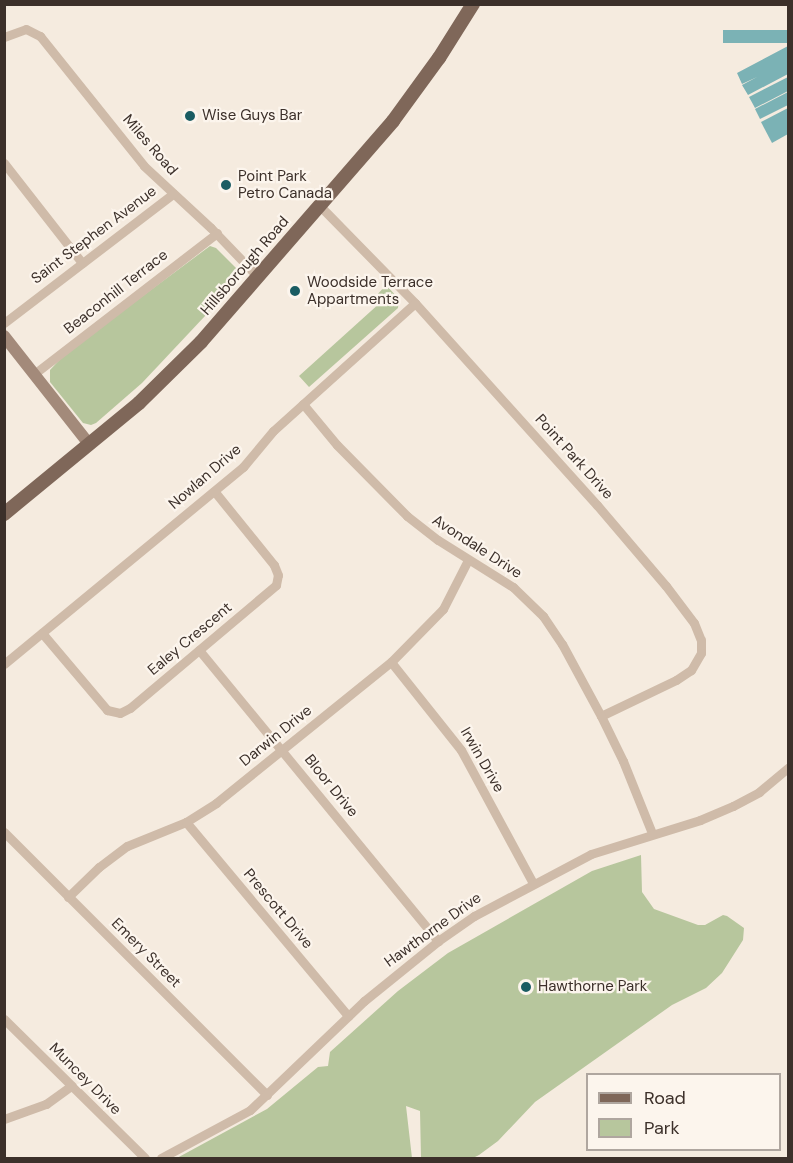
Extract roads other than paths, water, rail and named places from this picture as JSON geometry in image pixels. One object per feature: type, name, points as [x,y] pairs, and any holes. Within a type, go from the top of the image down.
[{"type":"main road","name":"Hillsborough Road","points":[[4,514],[173,371],[393,121],[439,58],[473,4]]},
{"type":"street","name":"Miles Road","points":[[4,37],[26,29],[36,32],[50,46],[144,166],[217,233],[258,277]]},
{"type":"street","points":[[4,163],[82,263]]},
{"type":"street","name":"Saint Stephen Avenue","points":[[4,323],[173,194]]},
{"type":"street","name":"Point Park Drive","points":[[320,206],[415,303],[643,559],[687,614],[698,633],[701,653],[691,670],[676,680],[601,716]]},
{"type":"street","name":"Beaconhill Terrace","points":[[34,374],[217,233]]},
{"type":"street","name":"Nowlan Drive","points":[[4,664],[243,468],[273,431],[415,303]]},
{"type":"street","points":[[4,336],[89,444]]},
{"type":"street","name":"Avondale Drive","points":[[303,404],[395,506],[430,535],[505,581],[535,607],[562,644],[601,716],[623,761],[652,833]]},
{"type":"street","name":"Ealey Crescent","points":[[42,633],[105,707],[115,713],[125,711],[268,594],[278,580],[274,565],[214,491]]},
{"type":"street","name":"Darwin Drive","points":[[68,897],[118,851],[140,839],[186,822],[216,803],[391,662],[443,609],[468,560]]},
{"type":"street","name":"Bloor Drive","points":[[200,650],[438,941]]},
{"type":"street","name":"Irwin Drive","points":[[391,662],[461,750],[533,883]]},
{"type":"street","name":"Hawthorne Drive","points":[[161,1158],[243,1115],[267,1095],[348,1016],[438,941],[491,906],[591,854],[652,833],[700,820],[733,806],[759,792],[789,768]]},
{"type":"street","name":"Prescott Drive","points":[[186,822],[348,1016]]},
{"type":"street","name":"Emery Street","points":[[5,835],[267,1095]]},
{"type":"street","name":"Muncey Drive","points":[[4,1018],[145,1158]]},
{"type":"street","points":[[4,1119],[46,1104],[71,1086]]},
{"type":"water","points":[[723,30],[788,30],[788,43],[723,43]]},
{"type":"water","points":[[788,46],[788,74],[748,95],[742,85],[757,77],[742,84],[737,73]]},
{"type":"water","points":[[788,77],[788,91],[755,108],[749,97]]},
{"type":"water","points":[[788,92],[788,105],[760,119],[755,109]]},
{"type":"water","points":[[788,108],[788,134],[772,143],[761,122]]},
{"type":"place","name":"Wise Guys Bar","points":[[190,116]]},
{"type":"place","name":"Point Park Petro Canada","points":[[226,185]]},
{"type":"place","name":"Woodside Terrace Appartments","points":[[295,291]]},
{"type":"place","name":"Hawthorne Park","points":[[526,987]]}]
